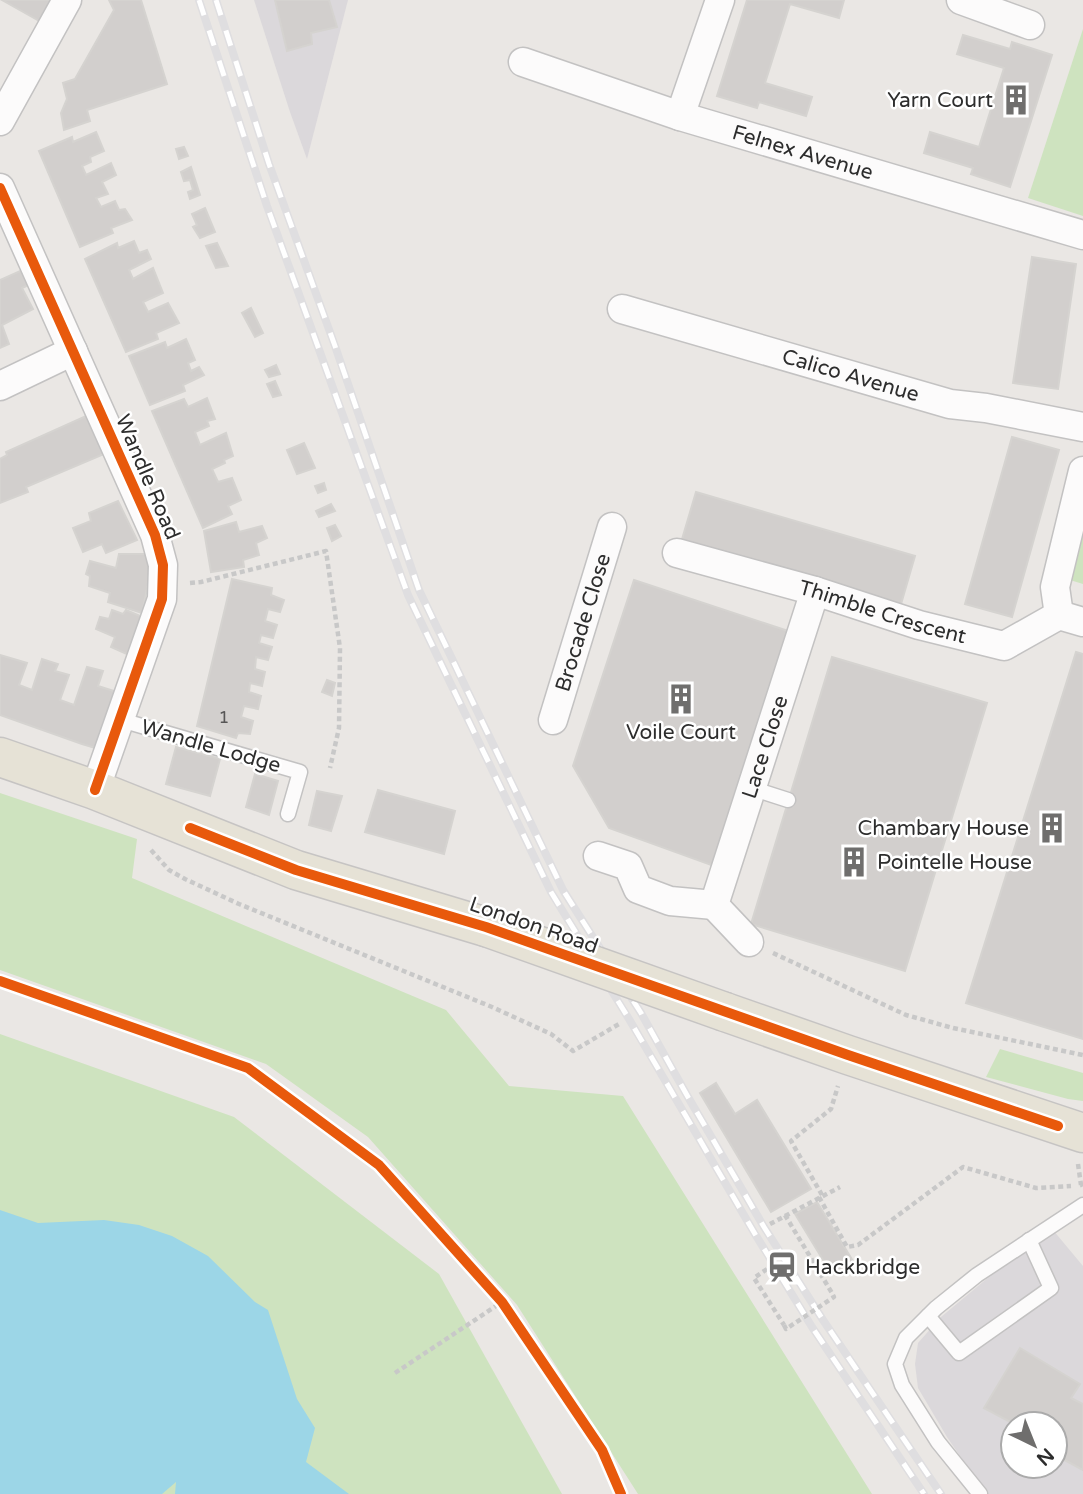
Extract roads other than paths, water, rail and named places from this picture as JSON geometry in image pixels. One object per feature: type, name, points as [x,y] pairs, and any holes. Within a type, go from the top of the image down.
[{"type":"main road","name":"London Road","points":[[0,757],[96,790],[296,870],[486,927],[913,1077],[1083,1133]]},
{"type":"street","points":[[0,121],[67,0]]},
{"type":"street","points":[[680,116],[720,0]]},
{"type":"street","points":[[961,0],[1030,25]]},
{"type":"street","name":"Felnex Avenue","points":[[523,62],[680,116],[1083,235]]},
{"type":"street","name":"Wandle Road","points":[[0,188],[155,535],[163,565],[162,599],[96,790]]},
{"type":"street","name":"Calico Avenue","points":[[622,309],[950,404],[986,408],[1083,427]]},
{"type":"street","points":[[0,386],[73,351]]},
{"type":"street","points":[[1071,618],[1055,587],[1083,471]]},
{"type":"street","name":"Brocade Close","points":[[553,720],[612,527]]},
{"type":"street","name":"Thimble Crescent","points":[[677,553],[814,591],[919,625],[1004,646],[1071,618]]},
{"type":"street","name":"Lace Close","points":[[714,905],[814,591]]},
{"type":"street","points":[[598,856],[628,866],[638,890],[670,901],[714,905],[749,942]]},
{"type":"lane","name":"Wandle Lodge","points":[[121,720],[300,772],[288,814]]},
{"type":"lane","points":[[751,788],[789,800]]},
{"type":"lane","points":[[980,1494],[938,1443],[902,1385],[895,1364],[906,1338],[928,1316],[977,1275],[1083,1205]]},
{"type":"lane","points":[[928,1316],[959,1353],[1051,1288],[1029,1240]]},
{"type":"water","points":[[0,1210],[38,1223],[104,1220],[139,1225],[172,1236],[208,1256],[255,1302],[268,1310],[297,1399],[315,1428],[306,1462],[349,1494],[175,1494],[176,1482],[162,1494],[0,1494]]},
{"type":"railway","points":[[199,0],[267,206],[408,595],[551,892],[812,1327],[924,1494]]},
{"type":"railway","points":[[216,0],[269,164],[419,590],[563,890],[641,1013],[764,1227],[823,1320],[941,1494]]},
{"type":"place","name":"Yarn Court","points":[[1016,100]]},
{"type":"place","name":"Voile Court","points":[[681,699]]},
{"type":"place","name":"Chambary House","points":[[1052,828]]},
{"type":"place","name":"Pointelle House","points":[[854,862]]},
{"type":"place","name":"Hackbridge","points":[[782,1267]]}]
